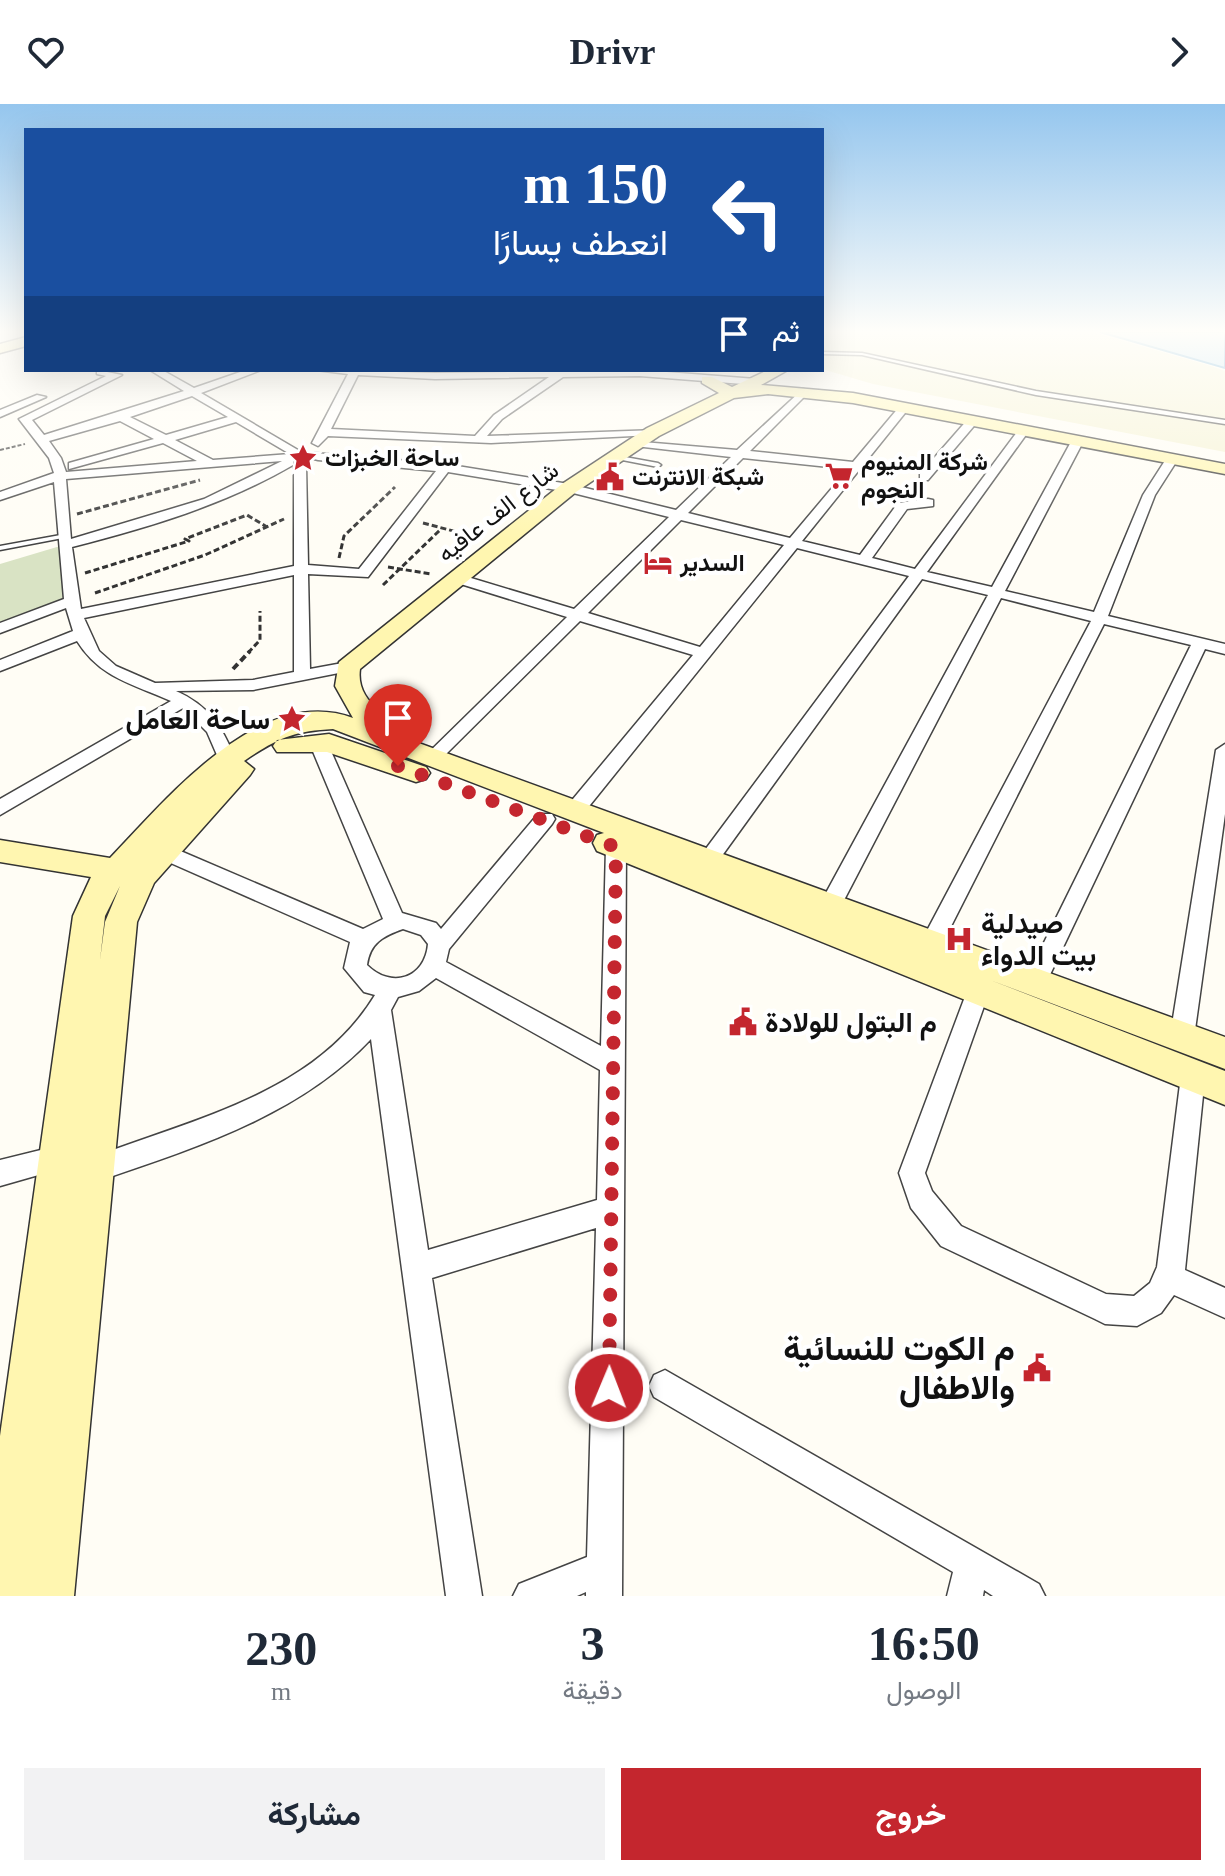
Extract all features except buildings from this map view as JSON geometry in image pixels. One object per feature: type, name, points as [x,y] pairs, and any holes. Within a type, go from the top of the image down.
[{"type":"street","points":[[0,413],[28,402]]},
{"type":"street","points":[[58,402],[26,416],[57,462],[80,634],[93,655],[108,668],[183,701],[213,723],[226,758]]},
{"type":"street","points":[[40,440],[165,402]]},
{"type":"street","points":[[210,402],[300,457]]},
{"type":"street","points":[[66,540],[211,504],[247,488],[300,457],[324,432],[339,402]]},
{"type":"street","points":[[478,439],[498,417],[520,402]]},
{"type":"street","name":"شارع الف عافيه","points":[[348,667],[569,488],[653,432],[716,402]]},
{"type":"street","points":[[419,753],[579,615],[793,402]]},
{"type":"street","points":[[871,402],[1225,469]]},
{"type":"street","points":[[95,1169],[165,1145],[269,1099],[335,1057],[360,1035],[385,999],[413,984],[702,653],[904,408]]},
{"type":"street","points":[[121,417],[212,464]]},
{"type":"street","points":[[0,496],[58,473],[238,418]]},
{"type":"street","points":[[924,477],[973,420]]},
{"type":"street","points":[[709,859],[1024,430]]},
{"type":"street","points":[[324,432],[478,439],[653,432]]},
{"type":"street","points":[[831,904],[993,594],[1078,440]]},
{"type":"street","points":[[635,443],[855,466]]},
{"type":"street","points":[[58,473],[300,457],[445,468],[569,488],[1225,649]]},
{"type":"street","points":[[300,457],[302,678]]},
{"type":"street","points":[[932,942],[1099,619],[1141,512],[1172,459]]},
{"type":"street","points":[[0,628],[74,605],[300,569],[363,574],[445,468]]},
{"type":"street","points":[[863,561],[903,506],[928,503]]},
{"type":"street","points":[[456,578],[702,653]]},
{"type":"street","points":[[0,666],[80,634]]},
{"type":"street","points":[[1036,981],[1200,643]]},
{"type":"street","points":[[153,686],[218,686],[302,678],[348,667],[346,681],[359,709],[419,753]]},
{"type":"street","points":[[0,808],[183,701]]},
{"type":"street","points":[[4,1596],[89,916],[101,886],[226,758],[266,733],[322,721],[351,724],[560,815],[616,847],[984,976],[1209,1082],[1168,1277],[1151,1303],[1137,1311],[1105,1309],[963,1244],[930,1213],[915,1186],[912,1173],[984,976]]},
{"type":"street","points":[[318,742],[395,922]]},
{"type":"street","points":[[48,1596],[121,922],[143,875],[250,761],[283,746],[318,742],[339,745],[709,859],[932,942],[984,976],[1036,981],[1225,1053]]},
{"type":"street","points":[[1182,1037],[1225,750]]},
{"type":"street","points":[[531,1596],[604,1582],[616,847]]},
{"type":"street","points":[[0,851],[115,870]]},
{"type":"street","points":[[164,852],[364,939]]},
{"type":"street","points":[[464,1596],[417,1268],[385,999],[355,968],[354,958],[364,939],[377,929],[395,922],[417,923],[428,928],[437,956],[611,1064]]},
{"type":"street","points":[[0,1173],[61,1157]]},
{"type":"street","points":[[417,1268],[610,1210]]},
{"type":"street","points":[[1168,1277],[1225,1303]]},
{"type":"street","points":[[665,1386],[968,1579],[1027,1596]]},
{"type":"lane","points":[[1092,402],[1225,422]]},
{"type":"lane","points":[[614,457],[658,465]]},
{"type":"lane","points":[[0,548],[66,540]]},
{"type":"path","points":[[0,450],[40,440]]},
{"type":"path","points":[[63,518],[193,483],[216,472],[207,470],[212,464]]},
{"type":"path","points":[[336,572],[344,536],[395,487]]},
{"type":"path","points":[[74,605],[300,514]]},
{"type":"path","points":[[70,577],[109,568],[189,541],[185,539],[247,515],[267,527]]},
{"type":"path","points":[[405,519],[499,543]]},
{"type":"path","points":[[383,585],[442,528]]},
{"type":"path","points":[[370,564],[456,578]]},
{"type":"path","points":[[218,686],[260,640],[260,611]]},
{"type":"shaded area","points":[[964,402],[1225,402],[1225,452]]},
{"type":"green space","points":[[67,544],[74,600],[0,628],[0,564]]},
{"type":"place","name":"ساحة الخبزات","points":[[303,458]]},
{"type":"place","name":"شركة المنيوم النجوم","points":[[839,476]]},
{"type":"place","name":"شبكة الانترنت","points":[[610,477]]},
{"type":"place","name":"السدير","points":[[658,563]]},
{"type":"place","name":"ساحة العامل","points":[[292,719]]},
{"type":"place","name":"صيدلية بيت الدواء","points":[[959,939]]},
{"type":"place","name":"م البتول للولادة","points":[[743,1022]]},
{"type":"place","name":"م الكوت للنسائية والاطفال","points":[[1037,1368]]},
{"type":"route","points":[[398,766],[616,847],[609,1388]]}]
